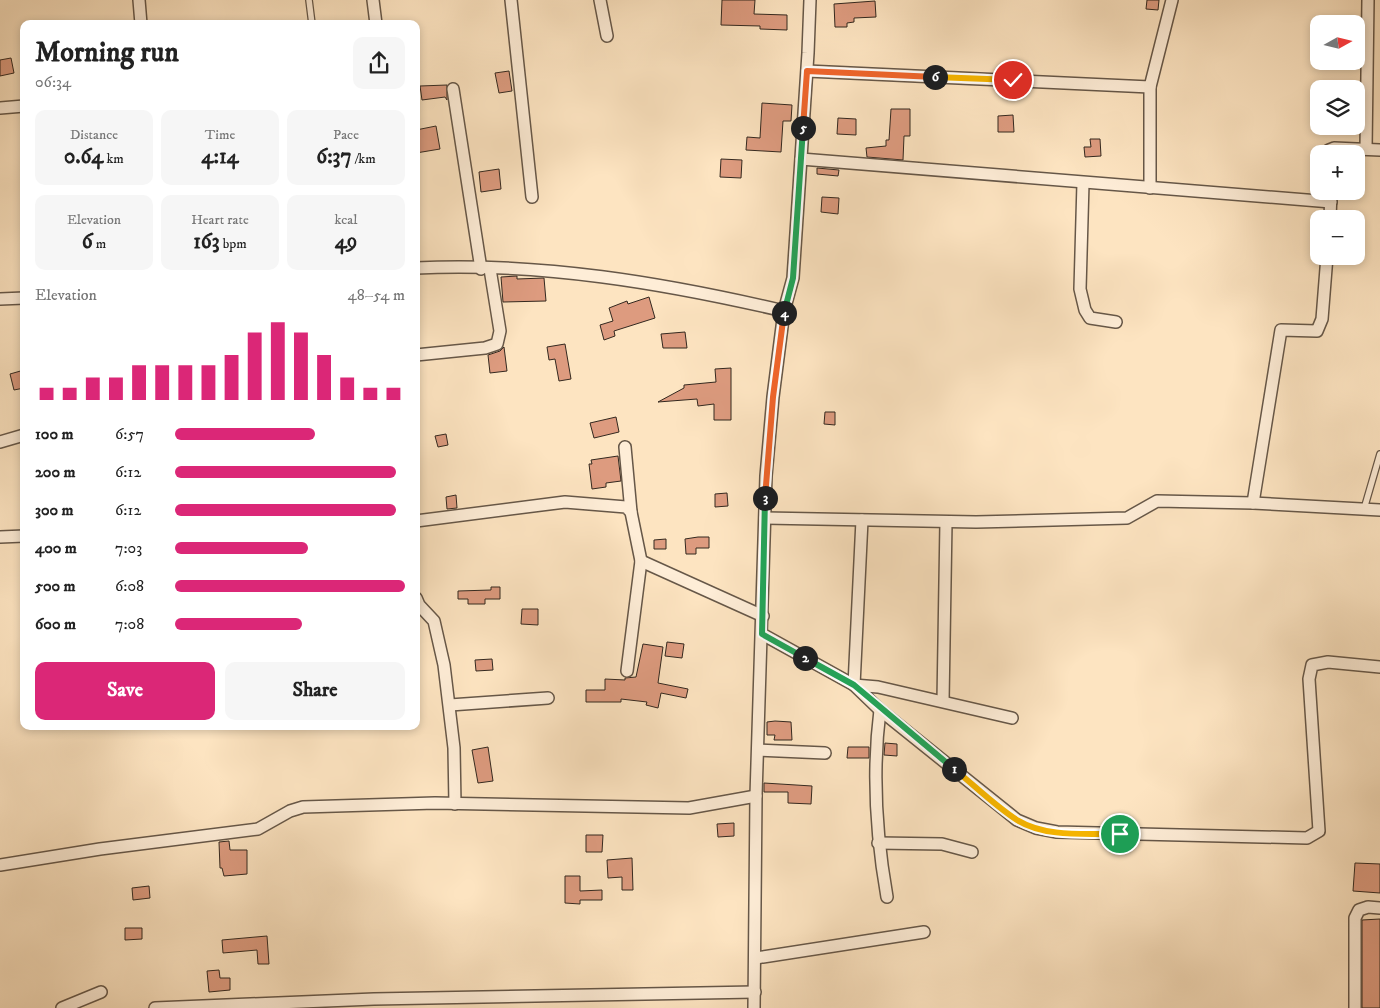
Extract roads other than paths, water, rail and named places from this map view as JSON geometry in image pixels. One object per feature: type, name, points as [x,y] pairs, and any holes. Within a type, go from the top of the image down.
[{"type":"street","points":[[138,0],[140,20]]},
{"type":"street","points":[[373,0],[376,20]]},
{"type":"street","points":[[511,0],[532,197]]},
{"type":"street","points":[[600,0],[606,36]]},
{"type":"street","points":[[754,1008],[756,958],[756,796],[765,518],[773,397],[784,311],[793,278],[810,0]]},
{"type":"street","points":[[1150,188],[1150,87],[1172,0]]},
{"type":"street","points":[[1368,0],[1366,149],[1380,150]]},
{"type":"street","points":[[807,71],[1150,87]]},
{"type":"street","points":[[420,355],[486,348],[497,344],[500,330],[486,269],[453,89]]},
{"type":"street","points":[[0,108],[20,106]]},
{"type":"street","points":[[801,160],[1150,188],[1310,196]]},
{"type":"street","points":[[1083,183],[1082,301],[1090,318],[1116,322]]},
{"type":"street","points":[[1253,503],[1280,336],[1282,330],[1288,329],[1317,331],[1322,319],[1326,265]]},
{"type":"street","points":[[420,268],[548,270],[683,289],[784,311]]},
{"type":"street","points":[[0,300],[20,298]]},
{"type":"street","points":[[0,442],[20,436]]},
{"type":"street","points":[[625,447],[631,512],[641,561],[627,671]]},
{"type":"street","points":[[765,518],[946,522],[1127,518],[1157,501],[1253,503],[1380,510]]},
{"type":"street","points":[[420,520],[565,502],[622,505],[631,512]]},
{"type":"street","points":[[854,685],[862,520]]},
{"type":"street","points":[[943,701],[946,522]]},
{"type":"street","points":[[0,537],[20,536]]},
{"type":"street","points":[[641,561],[762,616]]},
{"type":"street","points":[[420,607],[434,621],[444,665],[450,705],[455,804]]},
{"type":"street","points":[[762,634],[854,685],[880,710],[1017,820],[1036,828],[1057,832],[1307,838],[1319,831],[1309,679],[1312,665],[1328,662],[1380,667]]},
{"type":"street","points":[[854,685],[878,687],[1012,718]]},
{"type":"street","points":[[450,705],[548,698]]},
{"type":"street","points":[[880,710],[876,752],[878,843],[887,897]]},
{"type":"street","points":[[758,750],[825,753]]},
{"type":"street","points":[[0,865],[100,849],[258,829],[290,810],[303,807],[455,804],[689,808],[756,796]]},
{"type":"street","points":[[878,843],[942,844],[972,852]]},
{"type":"street","points":[[1355,1008],[1355,918],[1359,910],[1368,907],[1380,908]]},
{"type":"street","points":[[756,958],[924,932]]},
{"type":"street","points":[[62,1008],[101,992]]},
{"type":"street","points":[[155,1008],[536,1002],[755,992]]},
{"type":"lane","points":[[309,0],[312,20]]},
{"type":"lane","points":[[1364,509],[1380,454]]}]
